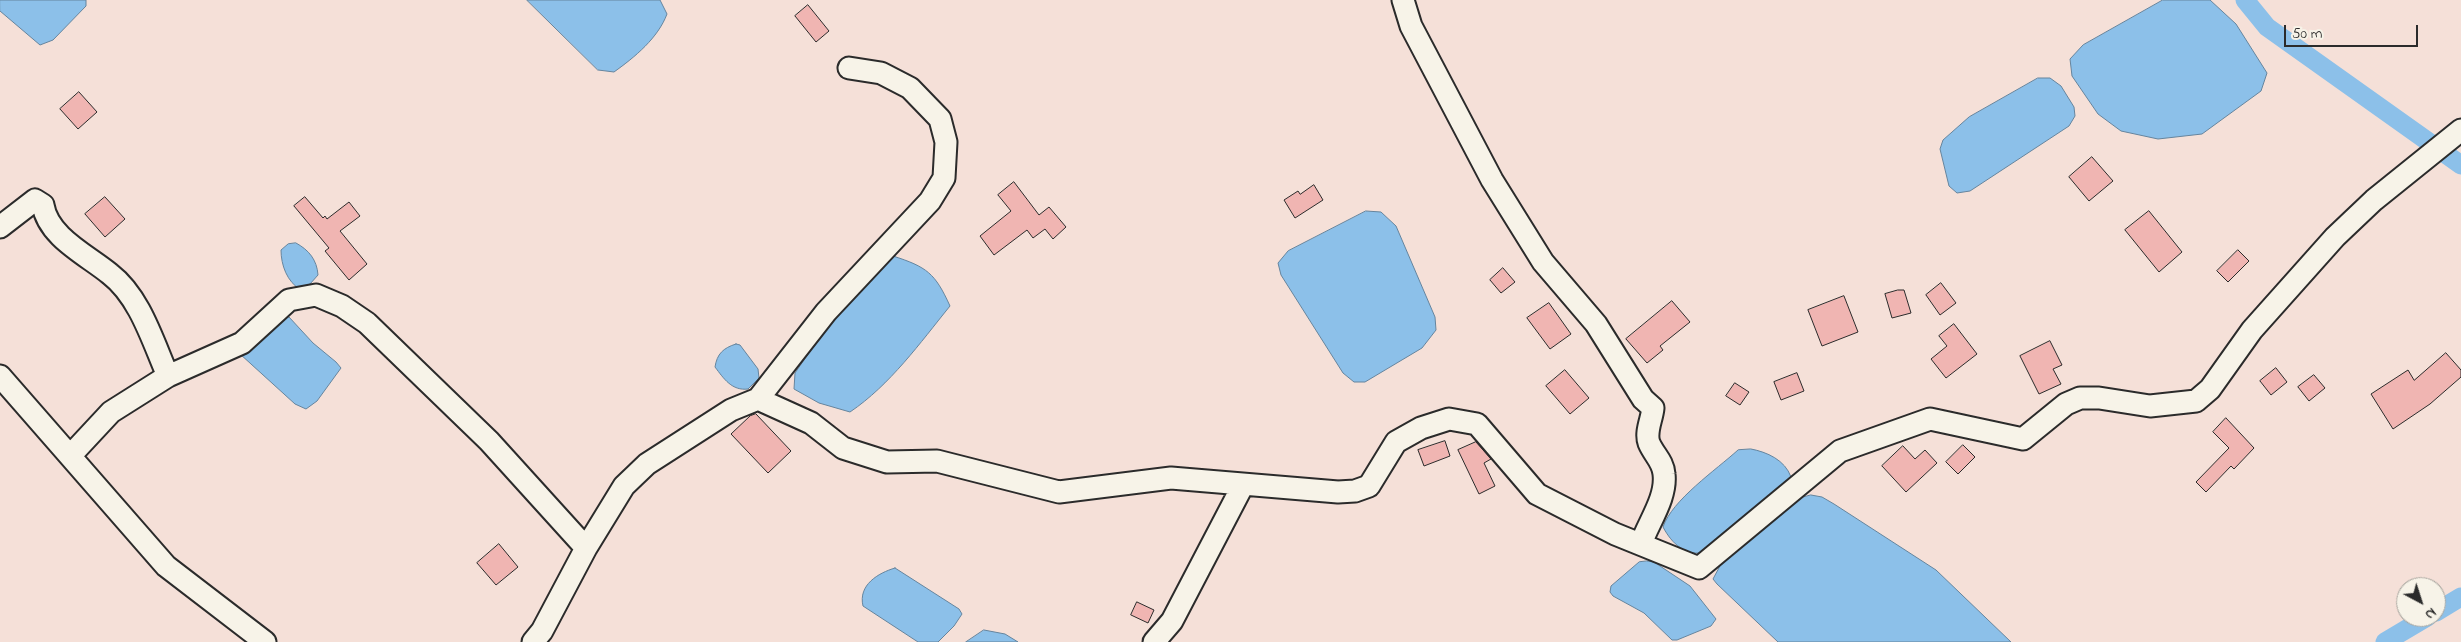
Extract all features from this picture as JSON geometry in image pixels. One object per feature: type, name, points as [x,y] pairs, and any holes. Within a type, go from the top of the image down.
[{"type":"street","points":[[1403,0],[1411,26],[1492,180],[1543,262],[1596,324],[1643,399],[1653,408],[1648,426],[1649,442],[1661,460],[1665,476],[1662,493],[1640,544]]},
{"type":"street","points":[[533,642],[542,631],[586,548],[624,486],[647,464],[731,410],[758,399],[826,312],[930,201],[944,178],[946,142],[940,119],[910,88],[881,73],[849,68]]},
{"type":"street","points":[[758,399],[811,423],[843,448],[887,462],[937,461],[1059,492],[1171,478],[1338,492],[1355,491],[1369,486],[1396,442],[1421,428],[1449,420],[1477,424],[1538,494],[1615,534],[1698,568],[1840,451],[1930,418],[2023,439],[2066,404],[2080,398],[2099,398],[2150,406],[2196,401],[2215,382],[2252,330],[2335,237],[2374,200],[2461,130]]},
{"type":"street","points":[[0,227],[35,200],[44,204],[45,216],[54,229],[76,249],[112,275],[128,291],[168,376]]},
{"type":"street","points":[[70,456],[111,412],[168,376],[242,343],[289,300],[316,295],[342,306],[367,323],[488,441],[586,548]]},
{"type":"street","points":[[0,376],[166,566],[265,642]]},
{"type":"street","points":[[1154,642],[1172,621],[1243,485]]},
{"type":"water","points":[[0,0],[86,0],[86,6],[53,40],[40,45],[0,11]]},
{"type":"water","points":[[527,0],[660,0],[667,14],[652,39],[614,72],[598,70]]},
{"type":"water","points":[[2163,0],[2210,0],[2236,24],[2267,73],[2261,91],[2202,134],[2158,139],[2121,131],[2098,114],[2072,76],[2070,59],[2083,45]]},
{"type":"water","points":[[2038,78],[2050,78],[2061,86],[2074,107],[2075,116],[2069,126],[1970,191],[1957,193],[1949,186],[1940,149],[1943,140],[1969,117]]},
{"type":"water","points":[[1366,211],[1381,212],[1396,226],[1435,317],[1436,330],[1422,348],[1365,382],[1354,382],[1343,373],[1281,275],[1278,263],[1288,251]]},
{"type":"water","points":[[296,243],[312,256],[318,275],[301,290],[289,278],[281,256],[281,250],[288,244]]},
{"type":"water","points":[[893,256],[914,264],[929,273],[940,286],[950,306],[916,349],[891,376],[865,401],[850,412],[819,403],[794,389],[795,373],[835,315]]},
{"type":"water","points":[[282,315],[289,317],[313,343],[341,368],[317,401],[306,409],[295,404],[240,354]]},
{"type":"water","points":[[736,344],[740,345],[758,369],[759,378],[748,389],[733,386],[725,380],[715,367],[721,352]]},
{"type":"water","points":[[1751,449],[1763,452],[1780,461],[1791,477],[1787,487],[1706,552],[1692,553],[1680,548],[1663,527],[1675,506],[1738,450]]},
{"type":"water","points":[[1811,495],[1822,497],[1834,504],[1936,570],[2011,642],[1778,642],[1713,579],[1721,564],[1800,498]]},
{"type":"water","points":[[1639,562],[1654,562],[1690,586],[1716,619],[1711,626],[1677,640],[1672,640],[1644,613],[1613,596],[1610,592],[1611,586]]},
{"type":"water","points":[[895,568],[959,609],[962,614],[954,626],[938,642],[918,642],[863,606],[862,599],[866,586],[882,573]]},
{"type":"water","points":[[984,630],[1005,634],[1018,642],[966,642]]},
{"type":"building","points":[[808,5],[829,31],[816,42],[795,16]]},
{"type":"building","points":[[79,92],[97,112],[78,129],[60,109]]},
{"type":"building","points":[[2092,157],[2113,181],[2089,201],[2069,177]]},
{"type":"building","points":[[1014,182],[1039,215],[1049,207],[1066,227],[1053,239],[1045,229],[1033,238],[1027,230],[994,255],[980,236],[1011,211],[998,195]]},
{"type":"building","points":[[1314,185],[1323,200],[1295,218],[1284,200],[1298,191],[1300,194]]},
{"type":"building","points":[[105,197],[125,219],[105,237],[85,214]]},
{"type":"building","points":[[305,197],[323,218],[325,216],[327,219],[349,202],[360,216],[340,231],[367,264],[349,280],[325,251],[329,248],[294,206]]},
{"type":"building","points":[[2149,211],[2182,252],[2159,272],[2125,230]]},
{"type":"building","points":[[2238,250],[2249,261],[2228,282],[2217,271]]},
{"type":"building","points":[[1503,268],[1515,282],[1501,293],[1490,280]]},
{"type":"building","points":[[1941,283],[1956,303],[1940,315],[1926,295]]},
{"type":"building","points":[[1904,290],[1911,313],[1892,318],[1885,294]]},
{"type":"building","points":[[1844,296],[1858,332],[1822,346],[1808,310]]},
{"type":"building","points":[[1672,301],[1690,322],[1660,346],[1663,350],[1647,363],[1626,339]]},
{"type":"building","points":[[1549,303],[1571,334],[1550,349],[1527,318]]},
{"type":"building","points":[[1954,324],[1977,354],[1946,378],[1931,359],[1947,346],[1939,336]]},
{"type":"building","points":[[2050,341],[2062,365],[2053,369],[2061,384],[2039,394],[2020,356]]},
{"type":"building","points":[[2446,353],[2461,370],[2461,377],[2430,404],[2393,429],[2371,394],[2408,370],[2414,380]]},
{"type":"building","points":[[2276,368],[2287,382],[2271,395],[2260,381]]},
{"type":"building","points":[[1565,370],[1589,398],[1570,414],[1546,386]]},
{"type":"building","points":[[1797,373],[1804,391],[1781,400],[1774,382]]},
{"type":"building","points":[[2314,375],[2325,388],[2309,401],[2298,387]]},
{"type":"building","points":[[1735,383],[1749,392],[1740,405],[1726,396]]},
{"type":"building","points":[[756,414],[791,451],[768,473],[731,434],[750,416]]},
{"type":"building","points":[[2226,418],[2254,448],[2234,469],[2231,466],[2206,492],[2196,482],[2229,448],[2213,432]]},
{"type":"building","points":[[1445,441],[1450,456],[1424,466],[1418,450]]},
{"type":"building","points":[[1476,442],[1491,459],[1484,463],[1495,486],[1479,494],[1458,450]]},
{"type":"building","points":[[1963,445],[1975,457],[1958,474],[1946,462]]},
{"type":"building","points":[[1903,446],[1915,459],[1925,450],[1937,463],[1906,492],[1882,466]]},
{"type":"building","points":[[499,544],[518,567],[496,585],[477,563]]},
{"type":"building","points":[[1137,602],[1154,610],[1148,623],[1131,615]]},
{"type":"waterway","points":[[2245,0],[2267,27],[2461,165]]},
{"type":"waterway","points":[[2446,606],[2461,597]]},
{"type":"waterway","points":[[2385,642],[2410,627]]}]
